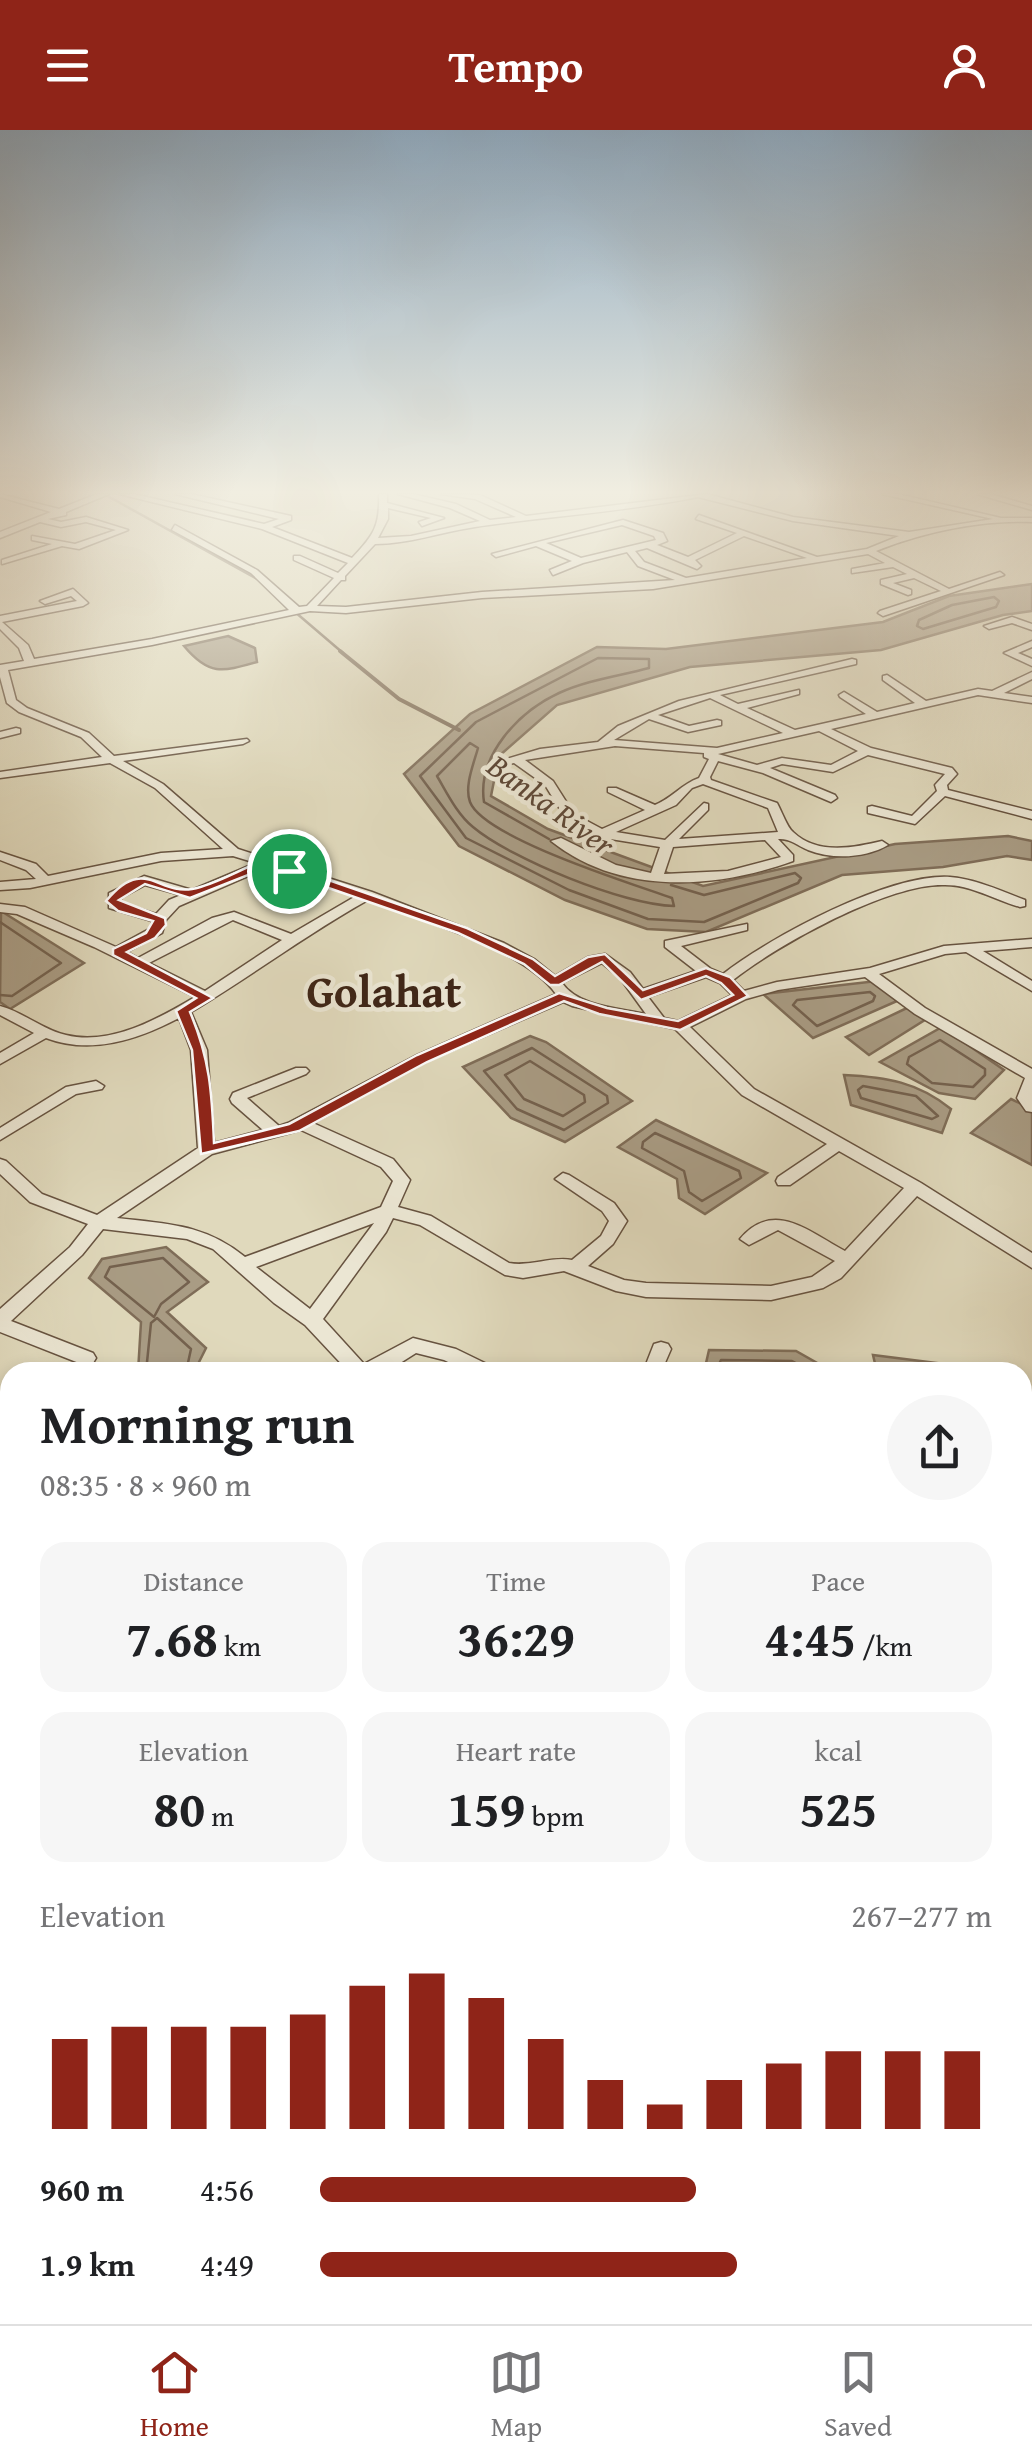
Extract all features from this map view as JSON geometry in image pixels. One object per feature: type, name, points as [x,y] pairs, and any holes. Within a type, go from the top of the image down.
[{"type":"street","points":[[45,601],[59,596]]},
{"type":"street","points":[[0,621],[83,603],[77,596]]},
{"type":"street","points":[[280,596],[293,612]]},
{"type":"street","points":[[310,608],[322,596]]},
{"type":"street","points":[[234,852],[159,786],[111,760],[85,735],[12,702],[2,668],[310,608],[346,610],[478,596]]},
{"type":"street","points":[[883,613],[935,596]]},
{"type":"street","points":[[989,626],[1012,620],[1032,626]]},
{"type":"street","points":[[0,621],[24,647],[30,663]]},
{"type":"street","points":[[1032,644],[1008,653],[1032,664]]},
{"type":"street","points":[[602,744],[619,729],[649,716],[790,673],[852,662]]},
{"type":"street","points":[[996,692],[1032,675]]},
{"type":"street","points":[[887,678],[925,705]]},
{"type":"street","points":[[737,706],[796,692]]},
{"type":"street","points":[[709,755],[978,692],[1032,700]]},
{"type":"street","points":[[844,694],[875,715]]},
{"type":"street","points":[[713,696],[795,734]]},
{"type":"street","points":[[649,716],[688,729],[717,723]]},
{"type":"street","points":[[821,728],[867,751],[948,770],[951,774],[941,786],[944,792],[1032,814]]},
{"type":"street","points":[[0,736],[16,731]]},
{"type":"street","points":[[0,775],[243,741]]},
{"type":"street","points":[[496,764],[602,744],[709,755],[758,768],[831,798]]},
{"type":"street","points":[[758,768],[782,761],[832,769],[867,751]]},
{"type":"street","points":[[602,834],[704,780],[709,755]]},
{"type":"street","points":[[515,758],[549,783],[570,816],[602,834],[668,844],[770,838],[785,833]]},
{"type":"street","points":[[704,780],[773,806],[785,833],[815,850],[832,855],[882,846]]},
{"type":"street","points":[[612,790],[654,809]]},
{"type":"street","points":[[872,810],[915,820],[944,792]]},
{"type":"street","points":[[657,878],[658,861],[668,844],[704,807]]},
{"type":"street","points":[[556,841],[618,870],[657,878],[713,876],[789,858],[770,838]]},
{"type":"street","points":[[0,886],[46,881],[161,857],[234,852],[367,895],[500,946],[528,962],[559,989],[604,1012],[680,1026],[748,1092],[1029,1255]]},
{"type":"street","points":[[0,856],[31,867],[46,881]]},
{"type":"street","points":[[117,952],[157,930],[165,910],[190,894],[268,863]]},
{"type":"street","points":[[159,918],[114,905],[114,896],[144,880],[190,894]]},
{"type":"street","points":[[726,980],[816,924],[924,883],[963,884],[1020,903]]},
{"type":"street","points":[[0,1010],[44,1033],[73,1041],[105,1039],[183,1011],[367,895]]},
{"type":"street","points":[[0,908],[20,910],[117,952],[206,998]]},
{"type":"street","points":[[139,963],[217,921],[234,916],[292,939]]},
{"type":"street","points":[[741,996],[726,980],[706,972],[671,946],[672,942],[712,937],[742,927]]},
{"type":"street","points":[[680,1026],[741,996],[866,972],[924,954],[1032,942]]},
{"type":"street","points":[[968,948],[1032,987]]},
{"type":"street","points":[[86,1358],[0,1322],[76,1251],[99,1222],[206,1150],[277,1134],[301,1124],[559,989],[593,960],[605,958],[641,996],[659,1022]]},
{"type":"street","points":[[641,996],[706,972]]},
{"type":"street","points":[[866,972],[920,1011],[1032,1077],[1025,1098],[1032,1106]]},
{"type":"street","points":[[183,1011],[199,1050],[204,1076],[206,1150]]},
{"type":"street","points":[[0,1059],[44,1033]]},
{"type":"street","points":[[277,1134],[239,1096],[300,1071]]},
{"type":"street","points":[[0,1135],[72,1090],[96,1086]]},
{"type":"street","points":[[301,1124],[398,1171],[402,1180],[388,1212],[356,1264],[312,1320]]},
{"type":"street","points":[[784,1181],[838,1144]]},
{"type":"street","points":[[0,1166],[8,1188],[99,1222],[190,1233],[219,1246],[312,1320],[351,1362]]},
{"type":"street","points":[[562,1178],[608,1207],[618,1221],[607,1240],[575,1267]]},
{"type":"street","points":[[243,1265],[388,1212],[425,1220],[505,1269],[523,1272],[554,1265],[575,1267],[622,1286],[646,1290],[798,1290],[817,1284],[848,1260],[915,1187]]},
{"type":"street","points":[[750,1238],[767,1226],[780,1224],[848,1260]]},
{"type":"street","points":[[387,1362],[414,1345],[465,1362]]},
{"type":"street","points":[[655,1362],[660,1349]]},
{"type":"street","points":[[1032,1532],[1032,1541]]},
{"type":"water","points":[[948,596],[1032,596],[1032,611],[1003,615],[881,650],[690,667],[557,705],[499,756],[491,796],[548,829],[703,886],[895,844],[1008,836],[1032,841],[1032,860],[1007,856],[943,867],[842,875],[706,932],[647,929],[565,900],[459,846],[404,774],[470,714],[597,647],[666,649],[883,622]]},
{"type":"water","points":[[228,636],[255,648],[257,662],[217,669],[201,663],[184,646]]},
{"type":"water","points":[[1,911],[84,963],[10,1009],[0,1002]]},
{"type":"water","points":[[877,981],[897,1001],[813,1038],[763,994]]},
{"type":"water","points":[[909,1007],[928,1018],[869,1055],[846,1037]]},
{"type":"water","points":[[942,1027],[1004,1070],[975,1099],[939,1093],[880,1062]]},
{"type":"water","points":[[530,1036],[546,1042],[632,1101],[565,1142],[511,1118],[463,1067]]},
{"type":"water","points":[[844,1075],[901,1083],[939,1100],[951,1109],[942,1133],[851,1105]]},
{"type":"water","points":[[1011,1099],[1032,1109],[1032,1165],[971,1133]]},
{"type":"water","points":[[656,1120],[767,1173],[705,1214],[679,1198],[677,1179],[618,1147]]},
{"type":"water","points":[[166,1247],[208,1282],[167,1312],[206,1348],[199,1362],[139,1362],[141,1322],[89,1278],[102,1259]]},
{"type":"water","points":[[709,1350],[796,1351],[815,1362],[706,1362]]},
{"type":"water","points":[[873,1355],[928,1362],[875,1362]]},
{"type":"waterway","points":[[281,600],[343,653]]},
{"type":"waterway","points":[[340,651],[399,699],[459,730]]},
{"type":"district","name":"Golahat","points":[[384,991]]},
{"type":"route","points":[[268,863],[289,871],[462,930],[500,946],[554,982],[593,960],[605,958],[641,996],[706,972],[726,980],[741,996],[680,1026],[604,1012],[564,996],[422,1058],[294,1127],[206,1150],[204,1076],[192,1028],[183,1011],[206,998],[117,952],[151,935],[160,925],[159,918],[122,908],[112,901],[120,892],[144,880],[190,894],[268,863]]},
{"type":"water label","name":"Banka River","points":[[551,805]]}]
